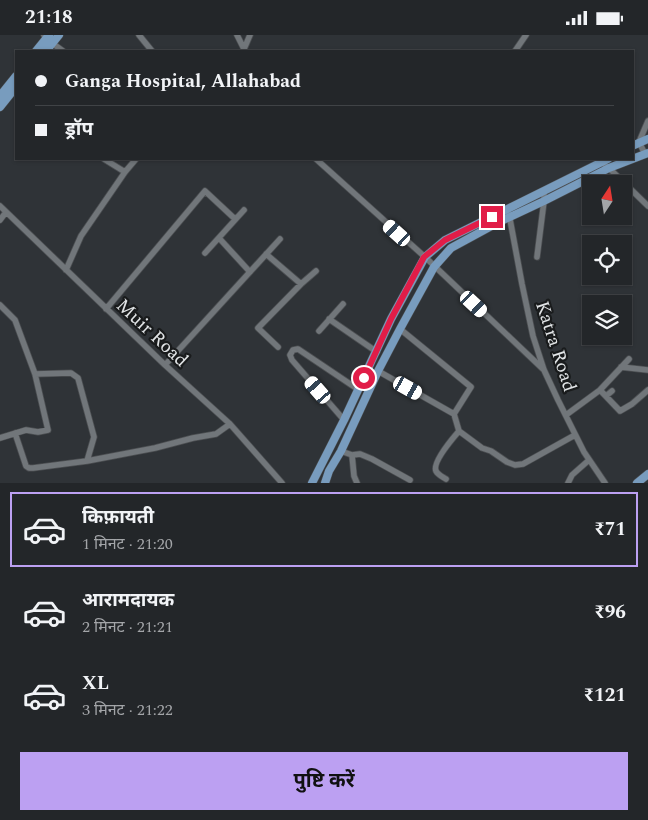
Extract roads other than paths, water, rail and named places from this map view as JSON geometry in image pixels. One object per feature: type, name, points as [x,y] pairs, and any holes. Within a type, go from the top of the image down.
[{"type":"main road","points":[[37,50],[48,38],[60,35]]},
{"type":"main road","points":[[0,96],[15,77]]},
{"type":"main road","points":[[0,107],[15,91]]},
{"type":"main road","points":[[636,144],[648,139]]},
{"type":"main road","points":[[634,159],[646,154]]},
{"type":"main road","points":[[312,483],[359,390],[391,319],[424,257],[445,240],[602,160]]},
{"type":"main road","points":[[325,483],[329,471],[341,451],[378,371],[400,329],[434,267],[451,248],[497,223],[610,168],[631,160]]},
{"type":"main road","points":[[637,483],[648,474]]},
{"type":"street","points":[[139,35],[151,50]]},
{"type":"street","points":[[237,35],[244,50]]},
{"type":"street","points":[[244,50],[250,35]]},
{"type":"street","points":[[516,50],[526,35]]},
{"type":"street","points":[[48,38],[62,50]]},
{"type":"street","points":[[646,154],[636,144],[648,121]]},
{"type":"street","points":[[106,160],[125,172]]},
{"type":"street","points":[[66,270],[81,236],[135,160]]},
{"type":"street","points":[[317,160],[544,369]]},
{"type":"street","points":[[602,160],[648,207]]},
{"type":"street","points":[[106,309],[205,191],[236,219]]},
{"type":"street","points":[[537,257],[544,191]]},
{"type":"street","name":"Muir Road","points":[[0,206],[165,365],[230,424],[282,483]]},
{"type":"street","points":[[205,253],[244,209]]},
{"type":"street","name":"Katra Road","points":[[508,209],[533,336],[544,369],[584,452],[605,483]]},
{"type":"street","points":[[0,220],[6,212]]},
{"type":"street","points":[[218,238],[250,272]]},
{"type":"street","points":[[165,365],[280,239]]},
{"type":"street","points":[[266,254],[302,284]]},
{"type":"street","points":[[278,347],[258,329],[316,271]]},
{"type":"street","points":[[319,331],[343,304]]},
{"type":"street","points":[[0,305],[15,320],[35,375],[48,430],[38,432],[26,430],[0,438]]},
{"type":"street","points":[[330,319],[377,352]]},
{"type":"street","points":[[400,329],[471,387],[454,414]]},
{"type":"street","points":[[344,420],[292,360],[290,355],[293,350],[298,349],[359,390]]},
{"type":"street","points":[[566,415],[600,389],[629,359]]},
{"type":"street","points":[[621,367],[648,370]]},
{"type":"street","points":[[378,371],[454,414],[459,431],[482,448],[515,465],[523,464],[575,435]]},
{"type":"street","points":[[35,375],[71,373],[78,378],[94,437],[87,461]]},
{"type":"street","points":[[600,389],[620,411],[632,404],[648,390]]},
{"type":"street","points":[[606,396],[612,391]]},
{"type":"street","points":[[14,433],[26,466],[29,468],[87,461],[156,448],[216,434],[230,424]]},
{"type":"street","points":[[446,479],[437,473],[436,466],[448,444],[459,431]]},
{"type":"street","points":[[341,451],[352,455],[360,454],[366,456],[410,480]]},
{"type":"street","points":[[352,455],[354,476],[357,483]]},
{"type":"street","points":[[568,483],[572,475],[589,460]]}]
